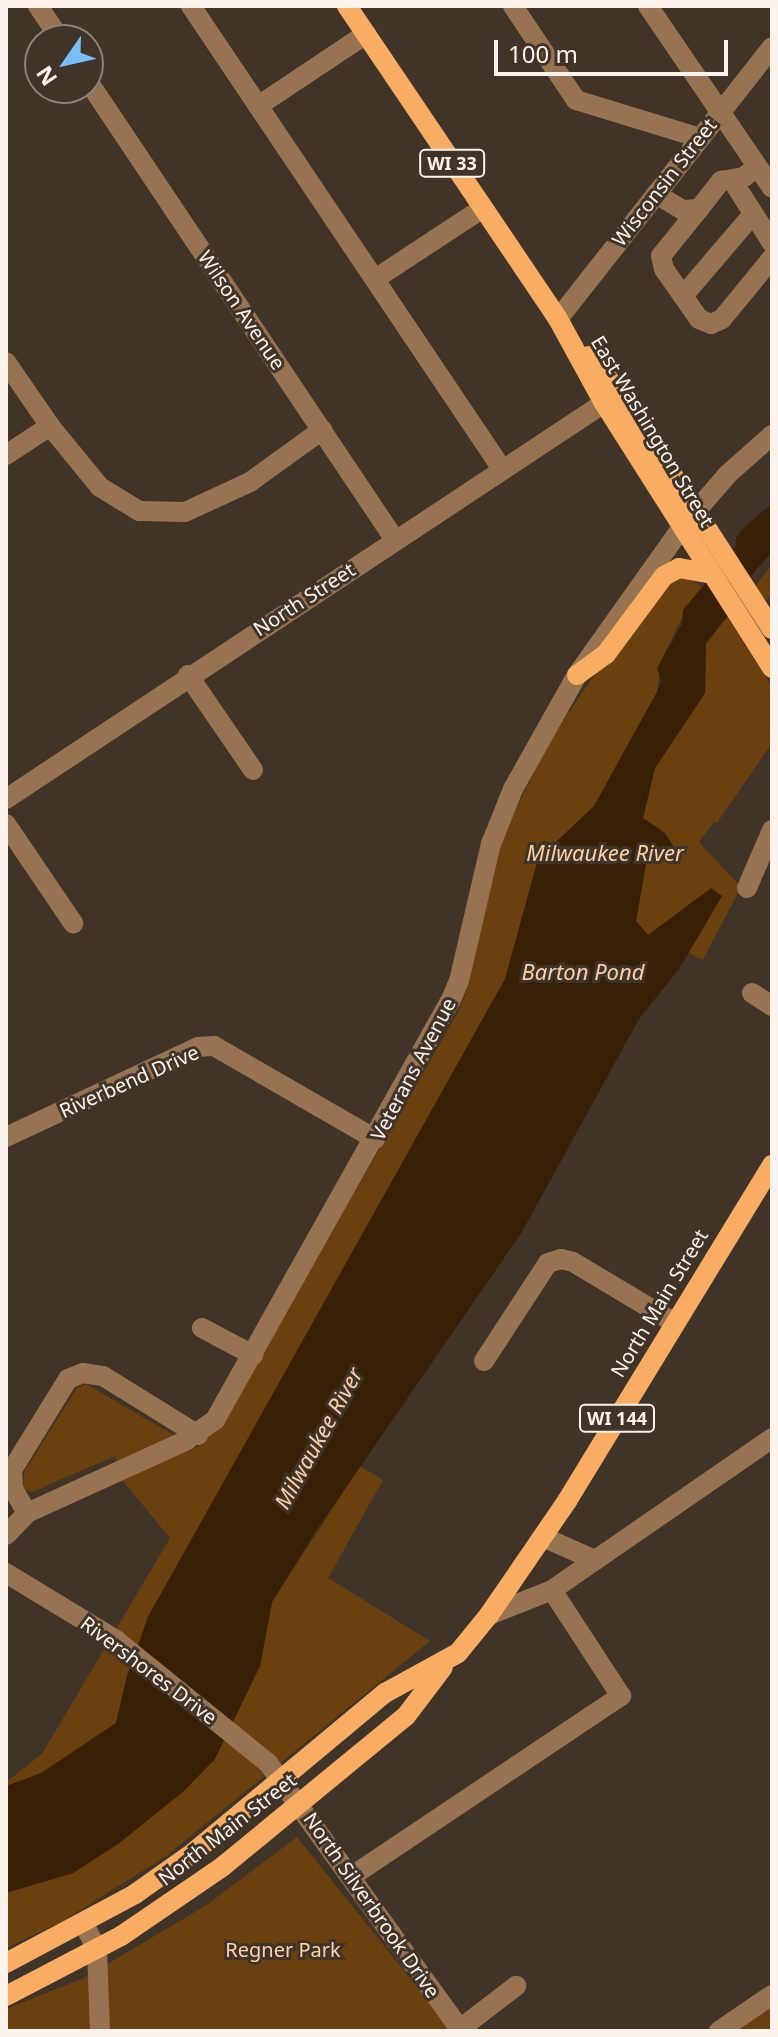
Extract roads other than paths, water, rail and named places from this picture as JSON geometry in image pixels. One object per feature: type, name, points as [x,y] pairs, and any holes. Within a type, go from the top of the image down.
[{"type":"main road","name":"East Washington Street","points":[[347,6],[558,319],[604,403],[689,518]]},
{"type":"main road","name":"East Washington Street","points":[[558,319],[619,392],[689,518],[711,565]]},
{"type":"main road","name":"WI 33","points":[[711,565],[772,629]]},
{"type":"main road","name":"WI 33","points":[[711,565],[772,668]]},
{"type":"main road","points":[[577,675],[613,647],[664,576],[679,568],[711,565]]},
{"type":"main road","name":"North Main Street","points":[[6,1996],[97,1950],[155,1915],[222,1867],[406,1716],[448,1660],[489,1615],[543,1537],[772,1165]]},
{"type":"main road","name":"North Main Street","points":[[6,1963],[135,1894],[194,1852],[385,1693],[448,1660]]},
{"type":"street","points":[[38,6],[50,24]]},
{"type":"street","points":[[191,6],[502,469]]},
{"type":"street","points":[[513,6],[576,100],[700,138]]},
{"type":"street","points":[[648,6],[772,188]]},
{"type":"street","points":[[258,106],[366,34]]},
{"type":"street","name":"Wisconsin Street","points":[[558,319],[772,47]]},
{"type":"street","name":"Wilson Avenue","points":[[103,104],[395,540]]},
{"type":"street","points":[[757,167],[732,180],[721,181],[661,256],[664,269],[699,319],[711,324],[722,319],[772,258]]},
{"type":"street","points":[[732,180],[772,243]]},
{"type":"street","points":[[656,194],[683,210],[699,209]]},
{"type":"street","points":[[375,279],[483,208]]},
{"type":"street","points":[[683,296],[753,214]]},
{"type":"street","points":[[6,362],[50,426],[100,487],[139,511],[185,512],[250,482],[322,430]]},
{"type":"street","name":"North Street","points":[[6,799],[188,675],[604,403]]},
{"type":"street","points":[[6,455],[50,426]]},
{"type":"street","name":"Veterans Avenue","points":[[6,1535],[27,1513],[198,1435],[215,1420],[450,1002],[459,981],[484,869],[502,816],[513,789],[577,675],[689,518],[749,453],[772,435]]},
{"type":"street","points":[[188,675],[253,770]]},
{"type":"street","points":[[6,824],[73,923]]},
{"type":"street","points":[[747,888],[772,830]]},
{"type":"street","points":[[752,993],[772,1006]]},
{"type":"street","name":"Riverbend Drive","points":[[6,1137],[198,1047],[214,1046],[375,1139]]},
{"type":"street","points":[[484,1361],[548,1263],[561,1259],[573,1262],[675,1323]]},
{"type":"street","points":[[202,1328],[253,1355]]},
{"type":"street","points":[[27,1513],[13,1489],[12,1470],[68,1379],[83,1373],[103,1376],[198,1435]]},
{"type":"street","points":[[489,1615],[552,1590],[772,1438]]},
{"type":"street","points":[[543,1537],[595,1560]]},
{"type":"street","name":"Rivershores Drive","points":[[6,1573],[116,1640],[241,1738],[281,1780]]},
{"type":"street","points":[[352,1876],[621,1696],[552,1590]]},
{"type":"street","name":"North Silverbrook Drive","points":[[281,1780],[460,2030]]},
{"type":"street","points":[[84,1924],[97,1950],[100,2031]]},
{"type":"street","points":[[460,2030],[516,1986]]},
{"type":"street","points":[[719,2031],[772,1995]]},
{"type":"water","name":"Barton Pond","points":[[772,504],[772,552],[755,571],[727,617],[706,643],[705,693],[655,768],[643,818],[665,833],[680,857],[648,853],[636,921],[648,935],[711,888],[722,896],[679,969],[639,1019],[522,1232],[318,1528],[272,1602],[260,1666],[215,1759],[184,1791],[118,1844],[73,1873],[6,1893],[6,1786],[41,1773],[116,1723],[127,1676],[148,1617],[505,979],[543,841],[555,843],[594,806],[657,692],[661,681],[657,668],[682,624],[683,610],[736,546],[736,538],[746,525]]},
{"type":"water label","name":"Milwaukee River","points":[[605,853]]},
{"type":"water label","name":"Milwaukee River","points":[[318,1438]]},
{"type":"park label","name":"Regner Park","points":[[283,1949]]}]
